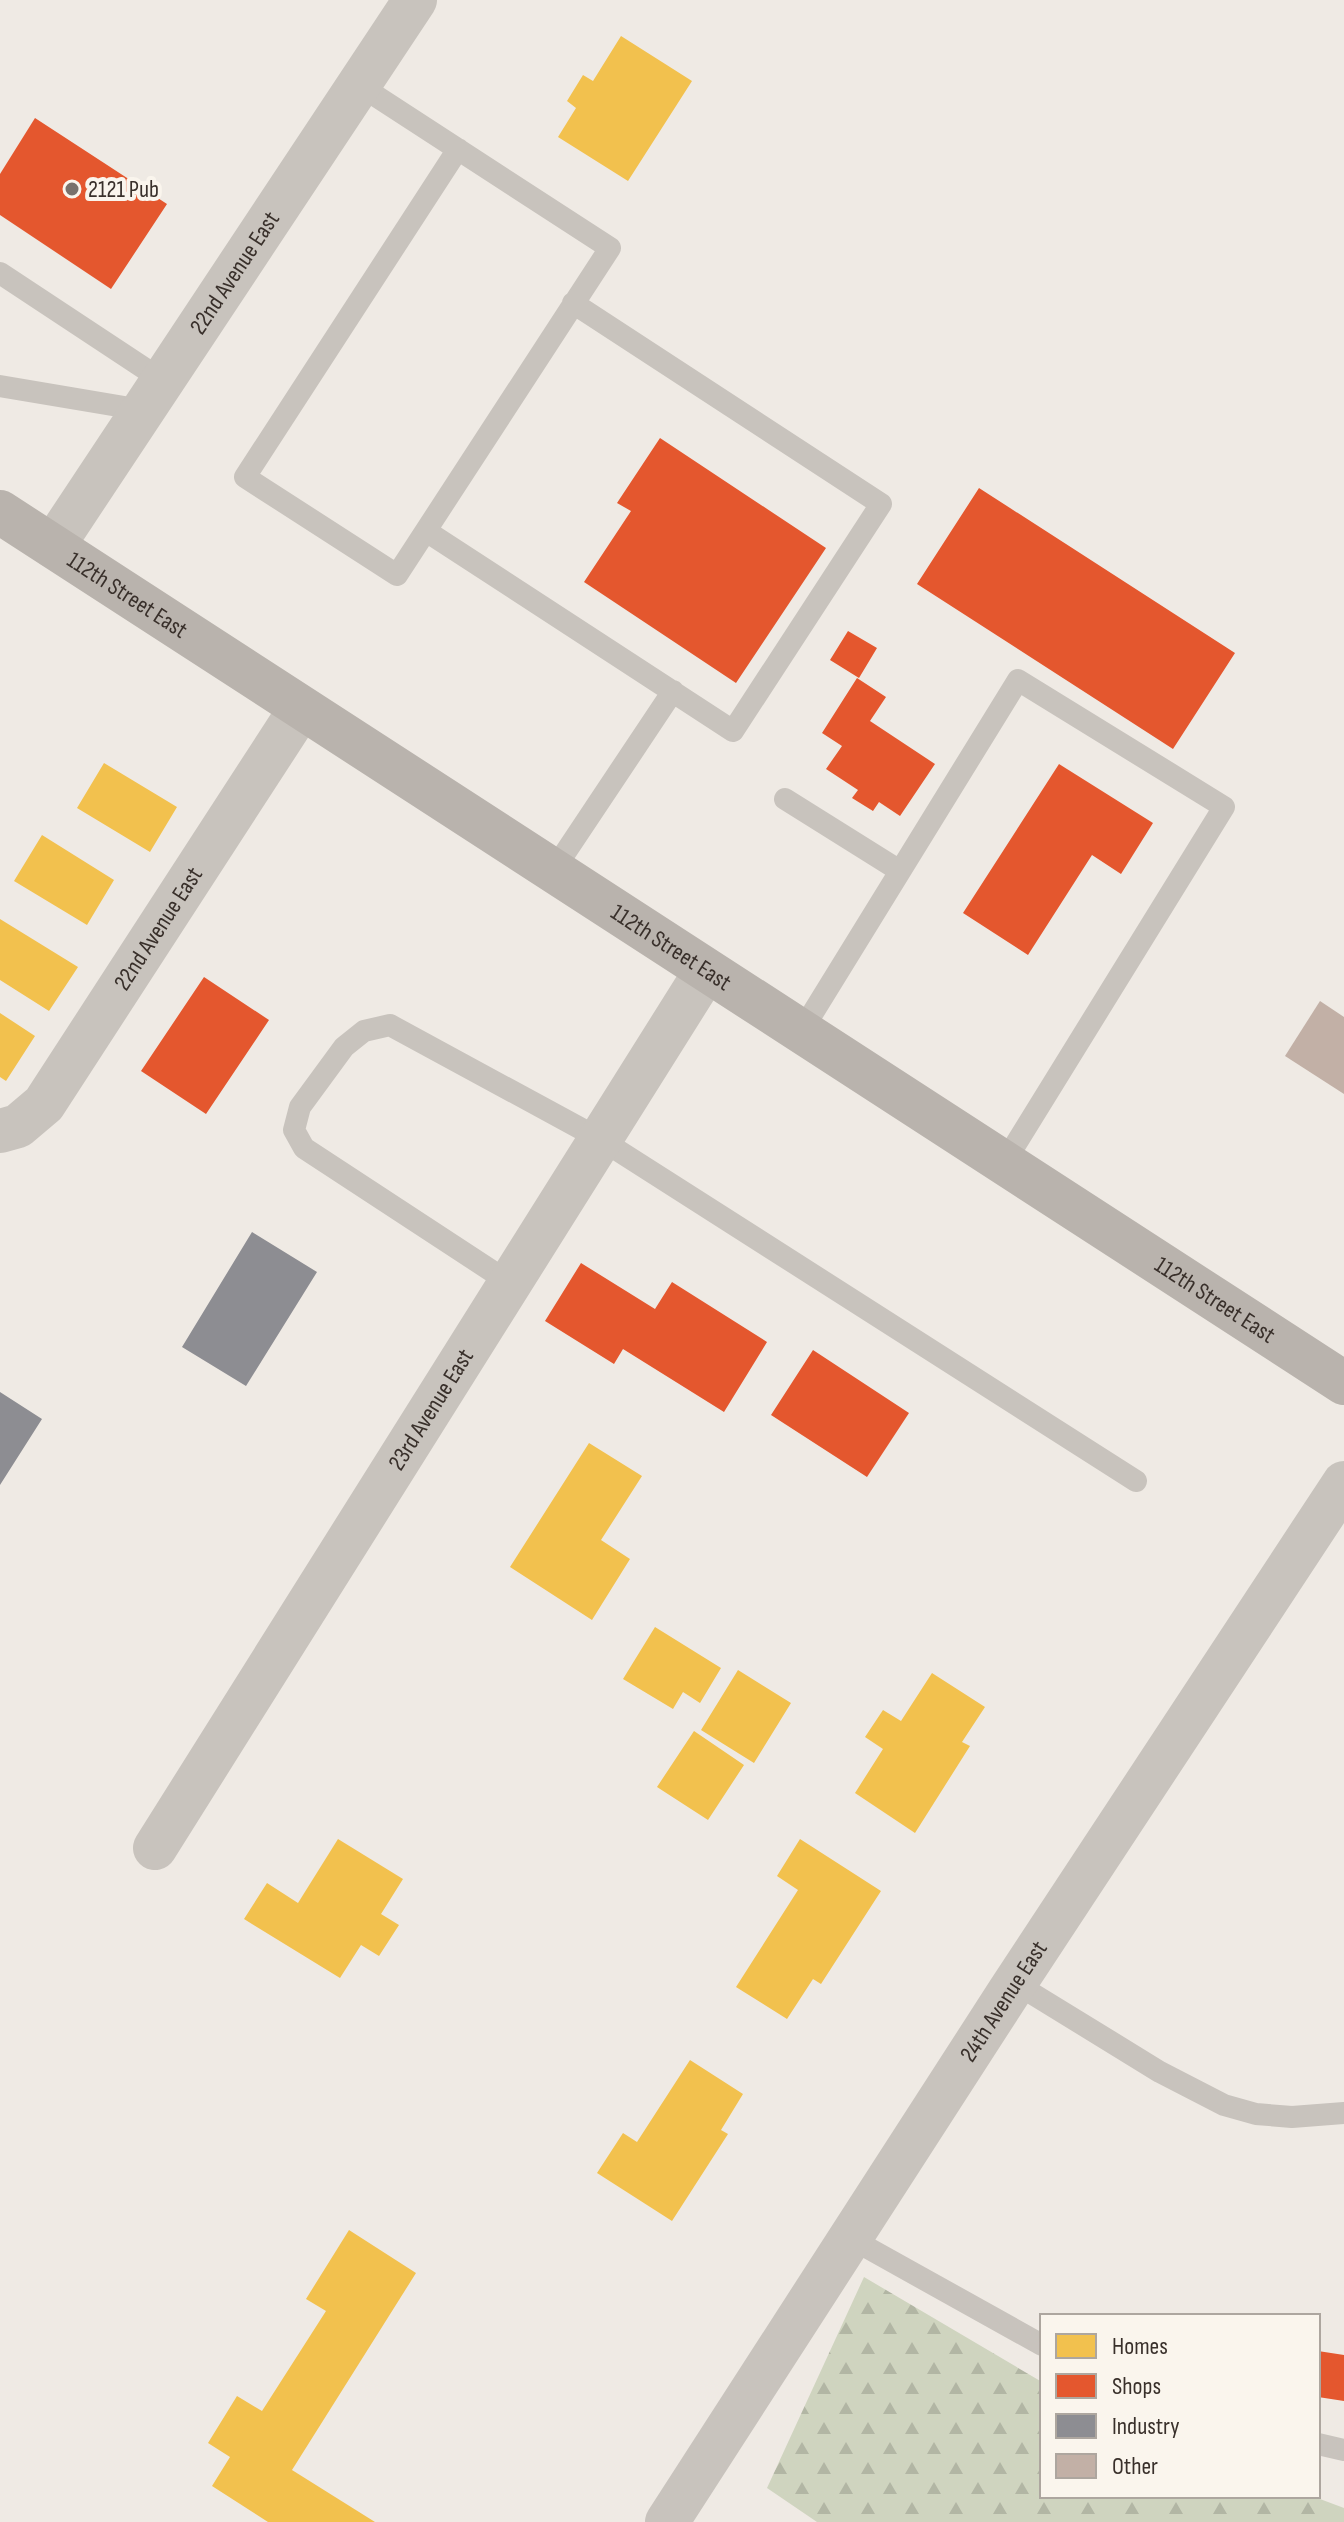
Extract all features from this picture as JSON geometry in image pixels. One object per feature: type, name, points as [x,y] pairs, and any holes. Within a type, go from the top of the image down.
[{"type":"main road","name":"112th Street East","points":[[0,512],[1344,1383]]},
{"type":"street","name":"22nd Avenue East","points":[[53,546],[415,0]]},
{"type":"street","name":"22nd Avenue East","points":[[0,1131],[18,1126],[44,1104],[301,708]]},
{"type":"street","name":"23rd Avenue East","points":[[155,1848],[706,971]]},
{"type":"street","name":"24th Avenue East","points":[[667,2522],[1015,1983],[1344,1483]]},
{"type":"lane","points":[[359,85],[458,149],[610,248],[397,575],[245,477],[458,149]]},
{"type":"lane","points":[[0,273],[152,395]]},
{"type":"lane","points":[[426,531],[733,731],[881,504],[573,303]]},
{"type":"lane","points":[[0,386],[152,395]]},
{"type":"lane","points":[[801,1032],[1018,680],[1224,807],[1004,1163]]},
{"type":"lane","points":[[553,871],[673,691]]},
{"type":"lane","points":[[785,799],[900,871]]},
{"type":"lane","points":[[510,1283],[304,1148],[294,1130],[300,1107],[344,1047],[364,1031],[390,1025],[600,1139],[1136,1481]]},
{"type":"lane","points":[[1015,1983],[1191,2090],[1224,2105],[1256,2114],[1292,2117],[1344,2113]]},
{"type":"lane","points":[[850,2238],[1040,2344]]},
{"type":"lane","points":[[1320,2444],[1344,2450]]},
{"type":"green space","points":[[864,2277],[1040,2381],[1040,2498],[1317,2498],[1344,2508],[1344,2522],[817,2522],[767,2488]]},
{"type":"building: Homes","points":[[621,36],[692,81],[628,181],[558,137],[576,108],[567,101],[583,75],[593,81]]},
{"type":"building: Homes","points":[[104,763],[177,807],[150,852],[77,808]]},
{"type":"building: Homes","points":[[42,835],[114,880],[87,925],[14,881]]},
{"type":"building: Homes","points":[[0,919],[78,967],[49,1011],[0,980]]},
{"type":"building: Homes","points":[[0,1013],[35,1036],[6,1081],[0,1077]]},
{"type":"building: Homes","points":[[589,1443],[642,1476],[601,1540],[630,1559],[592,1620],[510,1567]]},
{"type":"building: Homes","points":[[655,1627],[721,1668],[700,1703],[683,1692],[673,1709],[623,1679]]},
{"type":"building: Homes","points":[[738,1670],[791,1703],[754,1763],[701,1730]]},
{"type":"building: Homes","points":[[932,1673],[985,1707],[962,1742],[970,1746],[915,1833],[855,1793],[883,1749],[865,1737],[883,1710],[901,1721]]},
{"type":"building: Homes","points":[[694,1731],[744,1765],[708,1820],[657,1787]]},
{"type":"building: Homes","points":[[338,1839],[403,1879],[381,1914],[399,1925],[379,1956],[361,1945],[340,1978],[244,1919],[267,1883],[298,1903]]},
{"type":"building: Homes","points":[[800,1839],[881,1891],[821,1984],[813,1979],[787,2019],[736,1987],[798,1890],[777,1876]]},
{"type":"building: Homes","points":[[690,2060],[743,2094],[721,2130],[728,2134],[672,2221],[597,2173],[623,2133],[637,2142]]},
{"type":"building: Homes","points":[[349,2230],[416,2273],[292,2470],[375,2522],[268,2522],[212,2486],[230,2457],[208,2443],[237,2396],[262,2411],[326,2311],[306,2299]]},
{"type":"building: Shops","name":"2121 Pub","points":[[35,118],[167,204],[111,289],[0,215],[0,174]]},
{"type":"building: Shops","points":[[660,438],[826,548],[736,683],[584,582],[631,511],[617,503]]},
{"type":"building: Shops","points":[[979,488],[1235,653],[1173,749],[917,584]]},
{"type":"building: Shops","points":[[848,631],[877,648],[859,678],[830,660]]},
{"type":"building: Shops","points":[[857,678],[886,697],[870,721],[935,764],[900,816],[879,802],[873,811],[852,798],[858,790],[826,769],[842,746],[822,733]]},
{"type":"building: Shops","points":[[1059,764],[1153,823],[1121,874],[1092,855],[1028,955],[963,913]]},
{"type":"building: Shops","points":[[204,977],[269,1020],[206,1114],[141,1071]]},
{"type":"building: Shops","points":[[581,1263],[655,1309],[672,1282],[767,1342],[724,1412],[623,1349],[614,1364],[545,1321]]},
{"type":"building: Shops","points":[[813,1350],[909,1413],[867,1477],[771,1415]]},
{"type":"building: Shops","points":[[1320,2351],[1344,2355],[1344,2401],[1320,2397]]},
{"type":"building: Industry","points":[[252,1232],[317,1272],[246,1386],[182,1347]]},
{"type":"building: Industry","points":[[0,1392],[42,1419],[0,1485]]},
{"type":"building: Other","points":[[1320,1001],[1344,1017],[1344,1094],[1285,1056]]},
{"type":"place","name":"2121 Pub","points":[[72,189]]}]
